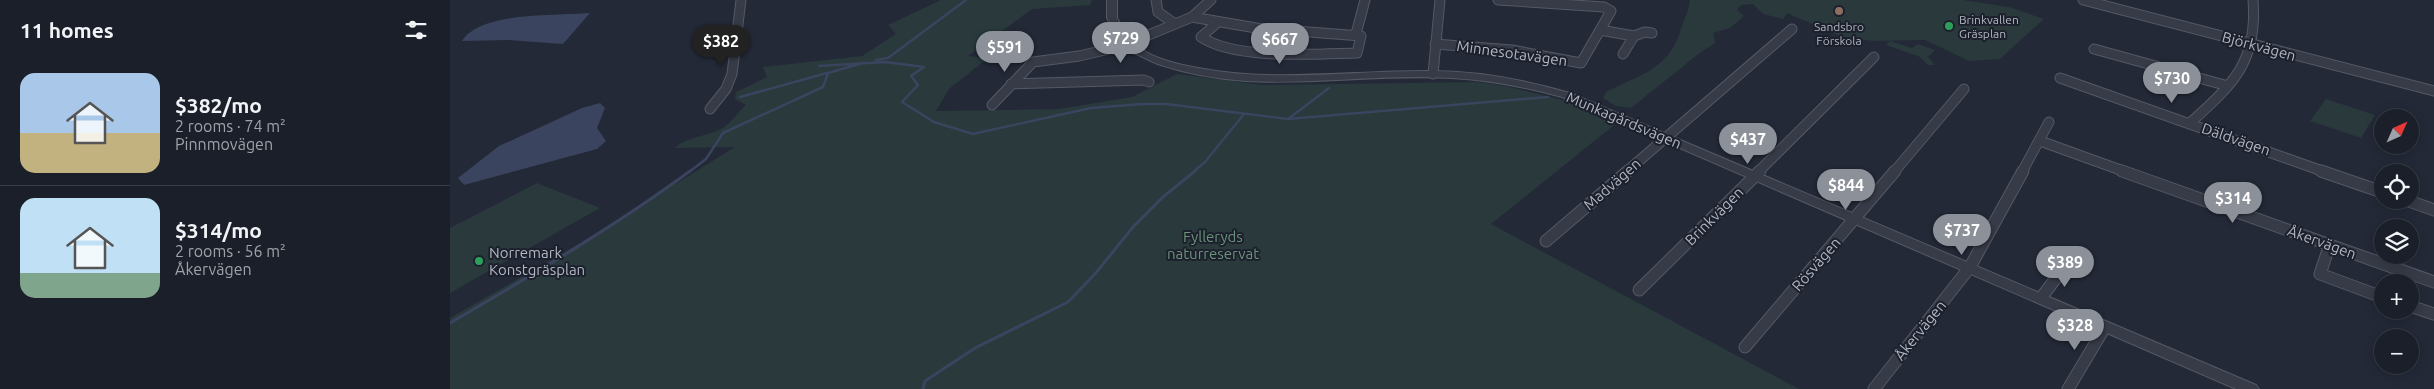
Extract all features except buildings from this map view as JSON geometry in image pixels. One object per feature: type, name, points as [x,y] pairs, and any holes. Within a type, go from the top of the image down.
[{"type":"street","points":[[710,109],[726,89],[732,74],[741,0]]},
{"type":"street","points":[[1112,0],[1112,18],[1122,36],[1136,44]]},
{"type":"street","points":[[1156,0],[1155,5],[1160,15],[1175,24]]},
{"type":"street","points":[[992,105],[1033,62],[1079,56],[1109,49],[1120,51],[1192,17],[1211,0]]},
{"type":"street","points":[[1356,34],[1365,0]]},
{"type":"street","name":"Minnesotavägen","points":[[1433,74],[1434,44],[1440,0]]},
{"type":"street","name":"Minnesotavägen","points":[[1434,44],[1512,50],[1582,63],[1611,11],[1604,7],[1498,0]]},
{"type":"street","name":"Björkvägen","points":[[2083,0],[2118,4],[2252,44],[2434,90]]},
{"type":"street","points":[[2190,124],[2228,86],[2252,44],[2254,27],[2253,0]]},
{"type":"street","points":[[1192,17],[1286,30],[1356,34],[1362,36],[1357,53],[1302,54],[1252,51],[1223,47],[1203,40],[1201,37],[1218,22]]},
{"type":"street","points":[[1600,30],[1634,36],[1645,32],[1652,33]]},
{"type":"street","name":"Madvägen","points":[[1546,241],[1792,30]]},
{"type":"street","points":[[1109,49],[1108,45],[1111,40],[1122,36]]},
{"type":"street","points":[[1624,54],[1634,36]]},
{"type":"street","name":"Munkagårdsvägen","points":[[1136,44],[1170,65],[1239,78],[1290,80],[1433,74],[1508,80],[1536,86],[1586,102],[2251,389]]},
{"type":"street","points":[[2094,49],[2228,86]]},
{"type":"street","name":"Brinkvägen","points":[[1639,290],[1874,57]]},
{"type":"street","name":"Däldvägen","points":[[2060,78],[2374,189]]},
{"type":"street","points":[[1011,84],[1144,80],[1149,82]]},
{"type":"street","name":"Rösvägen","points":[[1745,347],[1964,89]]},
{"type":"street","name":"Åkervägen","points":[[1874,389],[1970,267],[2049,122]]},
{"type":"street","name":"Åkervägen","points":[[2040,141],[2434,282]]},
{"type":"street","points":[[2419,205],[2434,210]]},
{"type":"street","points":[[2327,253],[2320,274],[2374,294]]},
{"type":"street","points":[[2041,298],[2068,262]]},
{"type":"street","points":[[2419,309],[2434,314]]},
{"type":"street","points":[[2068,389],[2105,327]]},
{"type":"green space","name":"Fylleryds naturreservat","points":[[941,0],[1092,0],[1090,5],[1032,9],[968,56],[988,58],[949,89],[936,111],[1059,109],[1132,97],[1177,74],[1262,85],[1477,82],[1505,86],[1575,103],[1618,122],[1491,224],[1799,389],[450,389],[450,318],[575,246],[735,147],[674,148],[686,141],[717,131],[729,123],[746,105],[735,99],[736,92],[767,77],[763,67],[862,56],[896,34],[888,25]]},
{"type":"green space","points":[[1690,0],[1963,0],[2009,7],[2044,19],[2000,59],[1969,61],[1925,40],[1874,41],[1842,37],[1787,13],[1783,19],[1763,14],[1753,4],[1741,5],[1737,10],[1744,16],[1730,28],[1713,33],[1715,43],[1631,108],[1616,106],[1603,98],[1606,92],[1653,68],[1670,52],[1677,41]]},
{"type":"green space","points":[[1890,41],[1912,48],[1918,44],[1935,50],[1928,57],[1935,65],[1928,65],[1920,57],[1886,45]]},
{"type":"green space","points":[[2326,99],[2374,115],[2361,138],[2310,121]]},
{"type":"green space","name":"Norremark Konstgräsplan","points":[[537,183],[600,208],[450,293],[450,228]]},
{"type":"water","points":[[590,13],[563,44],[507,40],[462,41],[472,31],[485,24],[502,20],[540,15]]},
{"type":"water","points":[[600,103],[605,108],[597,128],[606,141],[597,149],[464,185],[458,178],[499,146],[582,108]]},
{"type":"waterway","points":[[876,60],[888,58],[966,0]]},
{"type":"waterway","points":[[862,63],[885,62],[924,67],[911,76],[918,85],[902,102],[934,122],[973,134],[1091,108],[1142,104],[1166,104],[1288,119]]},
{"type":"waterway","points":[[689,172],[706,159],[723,133],[823,87],[828,73],[862,63]]},
{"type":"waterway","points":[[819,66],[862,63]]},
{"type":"waterway","points":[[740,97],[827,73]]},
{"type":"waterway","points":[[1288,119],[1329,88]]},
{"type":"waterway","points":[[1288,119],[1548,97]]},
{"type":"waterway","points":[[1193,172],[1205,162],[1244,114]]},
{"type":"waterway","points":[[450,323],[542,269],[690,171]]},
{"type":"waterway","points":[[923,389],[925,381],[975,348],[1068,302],[1095,274],[1133,227],[1163,197],[1195,171]]},
{"type":"place","name":"Sandsbro Förskola","points":[[1839,11]]},
{"type":"place","name":"Brinkvallen Gräsplan","points":[[1949,26]]},
{"type":"place","name":"Norremark Konstgräsplan","points":[[479,261]]}]
